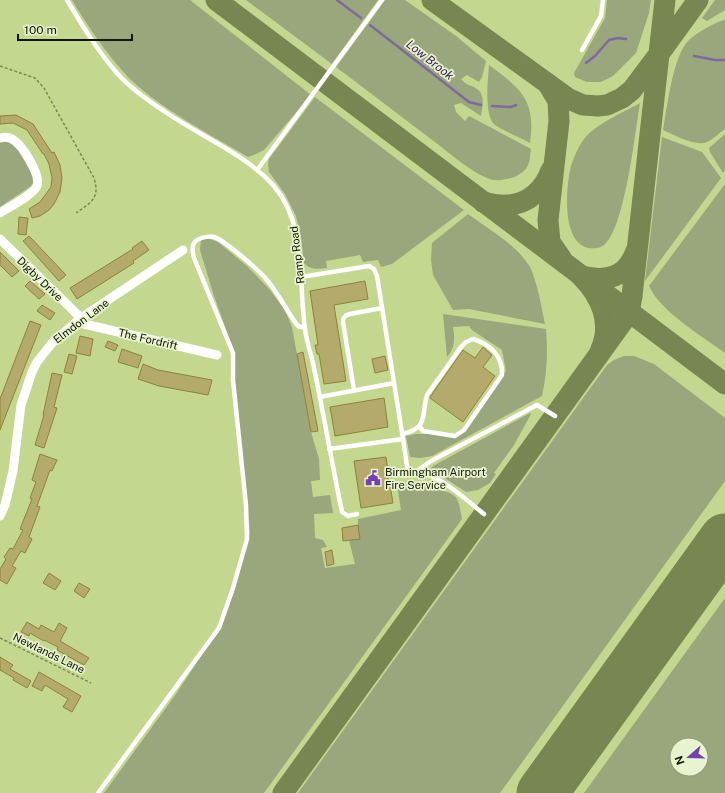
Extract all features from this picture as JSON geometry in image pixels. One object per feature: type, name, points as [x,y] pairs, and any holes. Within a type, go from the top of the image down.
[{"type":"street","points":[[0,138],[11,138],[19,144],[36,172],[38,180],[36,187],[31,193],[0,213]]},
{"type":"street","name":"Digby Drive","points":[[0,239],[81,318]]},
{"type":"street","name":"Elmdon Lane","points":[[0,516],[5,505],[12,471],[21,405],[32,372],[47,349],[81,318],[183,250]]},
{"type":"street","name":"The Fordrift","points":[[81,318],[84,324],[217,355]]},
{"type":"lane","name":"Ramp Road","points":[[67,0],[98,49],[117,72],[140,94],[164,112],[258,170],[274,186],[284,200],[297,233],[305,328],[342,512],[348,516],[357,514]]},
{"type":"lane","points":[[258,170],[382,0]]},
{"type":"lane","points":[[582,50],[601,16],[603,0]]},
{"type":"lane","points":[[98,793],[219,628],[233,588],[247,540],[246,505],[233,380],[232,353],[194,258],[192,252],[195,242],[198,239],[212,236],[221,241],[252,265],[264,277],[298,326],[305,328]]},
{"type":"lane","points":[[301,277],[369,266],[373,267],[377,272],[408,473]]},
{"type":"lane","points":[[354,390],[343,318],[350,314],[382,308]]},
{"type":"lane","points":[[330,450],[402,436],[413,432],[419,426],[424,415],[427,395],[466,342],[473,339],[479,340],[496,351],[501,363],[502,375],[464,430],[455,436],[423,431],[419,426]]},
{"type":"lane","points":[[320,397],[394,383]]},
{"type":"lane","points":[[416,472],[431,461],[537,405],[555,416]]},
{"type":"lane","points":[[389,475],[416,472],[428,475],[441,481],[484,514]]},
{"type":"path","points":[[0,66],[35,78],[39,81],[94,178],[97,187],[96,195],[92,202],[76,213]]},
{"type":"path","name":"Newlands Lane","points":[[0,638],[91,683]]},
{"type":"green space","points":[[72,0],[190,0],[311,95],[264,150],[248,157],[171,111],[142,90],[130,79],[99,41]]},
{"type":"green space","points":[[246,0],[378,0],[332,64]]},
{"type":"green space","points":[[385,0],[405,0],[456,36],[486,61],[482,77],[479,82],[467,75],[461,79],[477,89],[482,95],[483,102],[481,116],[461,103],[454,105],[456,112],[465,121],[469,116],[531,149],[528,165],[521,173],[512,178],[494,180],[470,169],[336,67]]},
{"type":"green space","points":[[607,0],[651,0],[649,13],[636,53],[613,76],[601,82],[587,82],[575,77],[574,73],[605,18]]},
{"type":"green space","points":[[715,0],[725,0],[725,10],[707,21],[702,18]]},
{"type":"green space","points":[[725,20],[725,129],[707,142],[691,142],[663,130],[675,69],[683,47],[689,40],[705,28]]},
{"type":"green space","points":[[489,65],[510,81],[524,97],[531,116],[530,143],[497,126],[491,119],[487,96]]},
{"type":"green space","points":[[315,97],[464,210],[392,264],[381,267],[378,260],[363,262],[360,255],[326,261],[327,268],[320,269],[306,265],[304,263],[301,237],[296,216],[285,194],[269,172],[268,165],[269,159]]},
{"type":"green space","points":[[640,103],[628,177],[619,217],[613,233],[606,243],[598,248],[589,248],[580,244],[574,236],[570,225],[567,199],[569,175],[572,163],[580,145],[595,128]]},
{"type":"green space","points":[[725,134],[725,170],[723,173],[709,148]]},
{"type":"green space","points":[[662,137],[702,152],[721,178],[645,281]]},
{"type":"green space","points":[[10,142],[17,148],[33,176],[34,181],[31,186],[0,207],[0,143]]},
{"type":"green space","points":[[725,184],[725,353],[672,314],[655,296],[649,286]]},
{"type":"green space","points":[[468,214],[508,243],[528,264],[536,284],[545,324],[469,309],[453,310],[433,275],[431,260],[432,243]]},
{"type":"green space","points":[[207,238],[218,242],[247,266],[270,290],[285,310],[292,327],[311,432],[319,459],[320,480],[311,481],[313,497],[330,495],[333,513],[314,514],[315,538],[323,540],[327,547],[321,548],[325,568],[355,564],[349,540],[358,525],[358,519],[401,510],[397,485],[418,483],[450,493],[456,497],[462,519],[264,793],[104,793],[176,694],[222,624],[250,533],[235,398],[234,352],[213,293],[200,250],[201,240]]},
{"type":"green space","points":[[443,314],[546,329],[547,363],[542,396],[432,456],[420,458],[410,457],[406,436],[430,434],[452,437],[464,431],[506,371],[502,350],[472,330],[469,326],[453,327],[454,343],[452,350],[447,357]]},
{"type":"green space","points":[[624,356],[634,356],[654,364],[725,418],[725,481],[500,793],[298,793],[607,365]]},
{"type":"green space","points":[[530,413],[531,414],[514,445],[494,473],[496,474],[490,483],[478,490],[466,492],[431,469],[433,466]]},
{"type":"green space","points":[[725,598],[725,793],[584,793]]},
{"type":"building","points":[[16,115],[33,124],[52,153],[54,152],[60,165],[62,178],[60,192],[54,204],[49,210],[40,216],[32,218],[29,209],[40,202],[51,187],[52,178],[49,164],[44,154],[27,130],[13,123],[0,124],[0,116]]},
{"type":"building","points":[[19,217],[28,218],[26,235],[18,234]]},
{"type":"building","points":[[29,236],[66,275],[59,281],[23,241]]},
{"type":"building","points":[[142,241],[149,250],[133,261],[134,263],[77,299],[70,288],[133,249],[132,248]]},
{"type":"building","points":[[0,252],[19,271],[12,277],[0,265]]},
{"type":"building","points":[[30,281],[45,294],[39,299],[25,286]]},
{"type":"building","points":[[365,281],[368,299],[334,305],[346,381],[324,384],[319,354],[317,354],[315,345],[318,345],[310,291]]},
{"type":"building","points":[[42,305],[55,313],[50,320],[37,311]]},
{"type":"building","points":[[30,321],[41,325],[0,430],[0,399]]},
{"type":"building","points":[[80,336],[93,339],[90,356],[76,353]]},
{"type":"building","points":[[108,341],[118,345],[115,351],[105,347]]},
{"type":"building","points":[[483,347],[492,355],[483,367],[495,376],[463,422],[430,397],[463,350],[475,358]]},
{"type":"building","points":[[122,349],[142,356],[138,368],[118,362]]},
{"type":"building","points":[[303,352],[318,431],[311,432],[297,354]]},
{"type":"building","points":[[69,354],[77,356],[72,374],[64,372]]},
{"type":"building","points":[[385,356],[388,370],[375,373],[372,359]]},
{"type":"building","points":[[143,364],[158,370],[212,380],[208,395],[159,386],[138,379]]},
{"type":"building","points":[[52,373],[62,375],[54,407],[57,408],[44,448],[35,445],[44,415]]},
{"type":"building","points":[[384,398],[388,427],[335,436],[330,407]]},
{"type":"building","points":[[40,454],[57,460],[52,471],[50,470],[37,506],[40,507],[29,537],[32,539],[25,553],[21,551],[12,566],[16,568],[7,584],[0,580],[0,569],[6,559],[4,557],[10,548],[13,549],[23,530],[20,529],[32,499],[30,498],[36,482],[32,480]]},
{"type":"building","points":[[386,457],[388,471],[385,475],[386,478],[389,479],[393,503],[361,508],[354,461]]},
{"type":"building","points":[[358,525],[360,539],[343,541],[342,528]]},
{"type":"building","points":[[332,550],[334,564],[327,566],[325,552]]},
{"type":"building","points":[[49,573],[61,581],[55,590],[43,583]]},
{"type":"building","points":[[79,583],[90,589],[84,598],[74,591]]},
{"type":"building","points":[[27,622],[39,629],[41,625],[54,632],[59,623],[67,628],[60,641],[89,658],[84,665],[57,650],[58,647],[30,633],[29,636],[21,632]]},
{"type":"building","points":[[0,657],[13,665],[10,669],[31,681],[27,688],[0,670]]},
{"type":"building","points":[[39,672],[81,696],[72,712],[63,707],[68,699],[45,685],[42,691],[32,686]]},
{"type":"waterway","name":"Low Brook","points":[[337,0],[361,18]]},
{"type":"waterway","name":"Low Brook","points":[[370,25],[469,102],[481,105]]},
{"type":"waterway","name":"Low Brook","points":[[586,63],[595,56],[609,40],[618,38],[626,39]]},
{"type":"waterway","name":"Low Brook","points":[[694,56],[715,60],[725,60]]},
{"type":"waterway","name":"Low Brook","points":[[492,106],[511,107],[516,105]]},
{"type":"taxiway","points":[[216,0],[725,384]]},
{"type":"taxiway","points":[[432,0],[569,99],[583,105],[598,106],[607,105],[622,98],[632,90],[659,54],[665,0]]},
{"type":"taxiway","points":[[283,793],[626,317],[632,296],[659,54],[698,0]]},
{"type":"taxiway","points":[[548,84],[558,101],[559,121],[548,220],[550,242],[561,258]]},
{"type":"taxiway","points":[[483,202],[495,205],[515,204],[522,202],[540,189],[545,183],[551,170]]},
{"type":"taxiway","points":[[601,349],[606,329],[603,310],[594,292],[581,276],[590,278],[607,278],[614,276],[627,267],[636,251]]},
{"type":"runway","points":[[542,793],[725,539]]},
{"type":"place","name":"Birmingham Airport Fire Service","points":[[373,478]]}]
